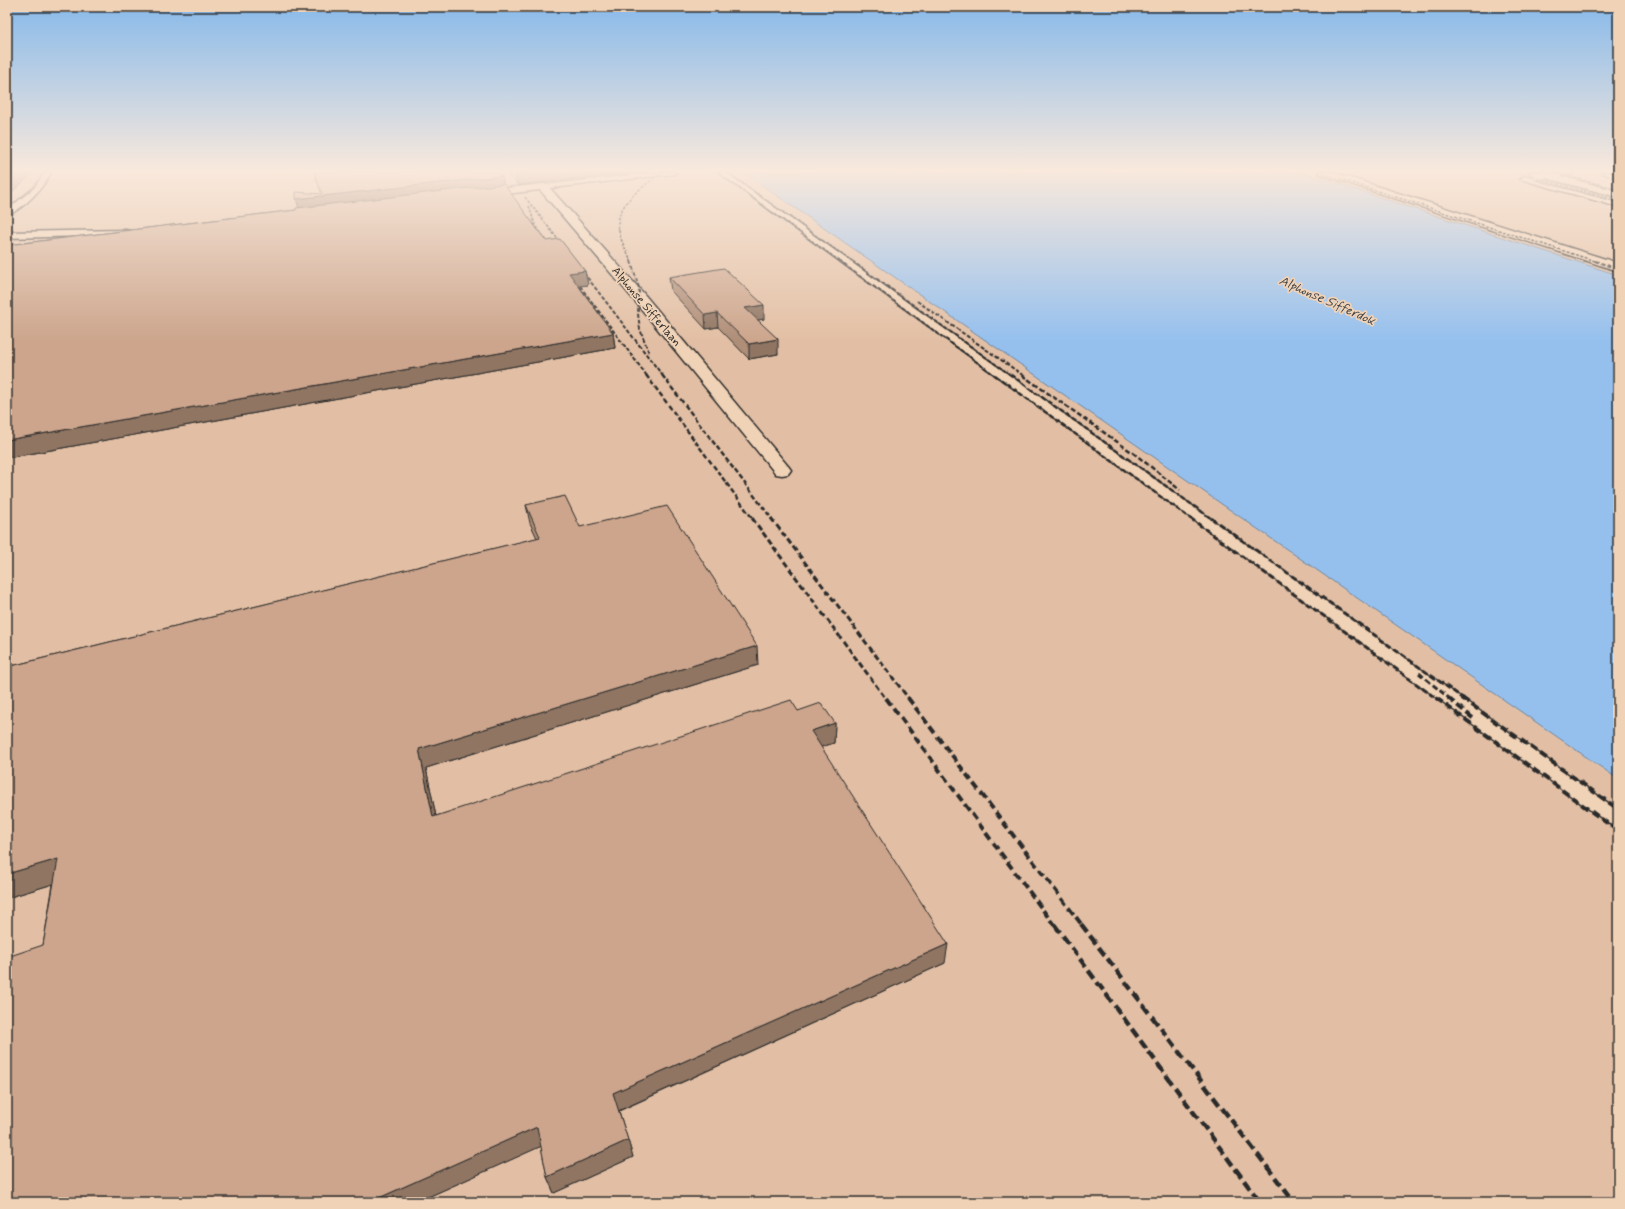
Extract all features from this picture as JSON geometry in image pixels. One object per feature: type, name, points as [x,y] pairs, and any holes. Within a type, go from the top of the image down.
[{"type":"street","name":"Alphonse Sifferlaan","points":[[579,228],[639,297],[782,470]]},
{"type":"street","points":[[1498,228],[1618,267]]},
{"type":"street","points":[[7,235],[137,233]]},
{"type":"lane","points":[[799,228],[1618,820]]},
{"type":"shaded area","points":[[7,228],[824,228],[1618,779],[1618,1202],[7,1202]]},
{"type":"shaded area","points":[[1476,228],[1618,228],[1618,275]]},
{"type":"water","name":"Alphonse Sifferdok","points":[[824,228],[1475,228],[1618,275],[1618,779]]},
{"type":"building","points":[[144,228],[537,228],[546,241],[560,239],[585,271],[569,273],[613,333],[7,440],[7,245]]},
{"type":"building","points":[[724,268],[764,305],[745,308],[778,339],[749,344],[717,313],[705,315],[669,277]]},
{"type":"building","points":[[565,496],[580,527],[667,506],[757,646],[419,749],[433,817],[791,700],[798,711],[821,703],[835,723],[811,731],[948,944],[613,1093],[628,1140],[547,1177],[537,1127],[370,1202],[7,1202],[7,957],[43,945],[58,859],[7,874],[7,667],[540,537],[526,505]]},
{"type":"railway","points":[[538,228],[553,249]]},
{"type":"railway","points":[[550,228],[564,247]]},
{"type":"railway","points":[[619,228],[624,247],[632,262]]},
{"type":"railway","points":[[795,228],[841,262]]},
{"type":"railway","points":[[806,228],[853,262]]},
{"type":"railway","points":[[1494,228],[1596,261]]},
{"type":"railway","points":[[631,261],[639,288],[638,314],[640,329],[649,353]]},
{"type":"railway","points":[[839,261],[996,376]]},
{"type":"railway","points":[[852,261],[1012,376]]},
{"type":"railway","points":[[1596,261],[1618,269]]},
{"type":"railway","points":[[580,268],[663,376]]},
{"type":"railway","points":[[580,286],[647,376]]},
{"type":"railway","points":[[917,301],[1024,376]]},
{"type":"railway","points":[[646,375],[753,519]]},
{"type":"railway","points":[[662,375],[772,519]]},
{"type":"railway","points":[[995,375],[1191,519]]},
{"type":"railway","points":[[1011,375],[1212,519]]},
{"type":"railway","points":[[1022,375],[1136,455],[1180,490]]},
{"type":"railway","points":[[752,518],[886,699]]},
{"type":"railway","points":[[771,518],[909,699]]},
{"type":"railway","points":[[1190,518],[1437,699]]},
{"type":"railway","points":[[1211,518],[1464,699]]},
{"type":"railway","points":[[1419,673],[1450,699]]},
{"type":"railway","points":[[886,698],[1054,925]]},
{"type":"railway","points":[[908,698],[1082,925]]},
{"type":"railway","points":[[1436,698],[1618,831]]},
{"type":"railway","points":[[1448,698],[1474,719]]},
{"type":"railway","points":[[1462,698],[1618,809]]},
{"type":"railway","points":[[1054,924],[1260,1202]]},
{"type":"railway","points":[[1081,924],[1294,1202]]}]
